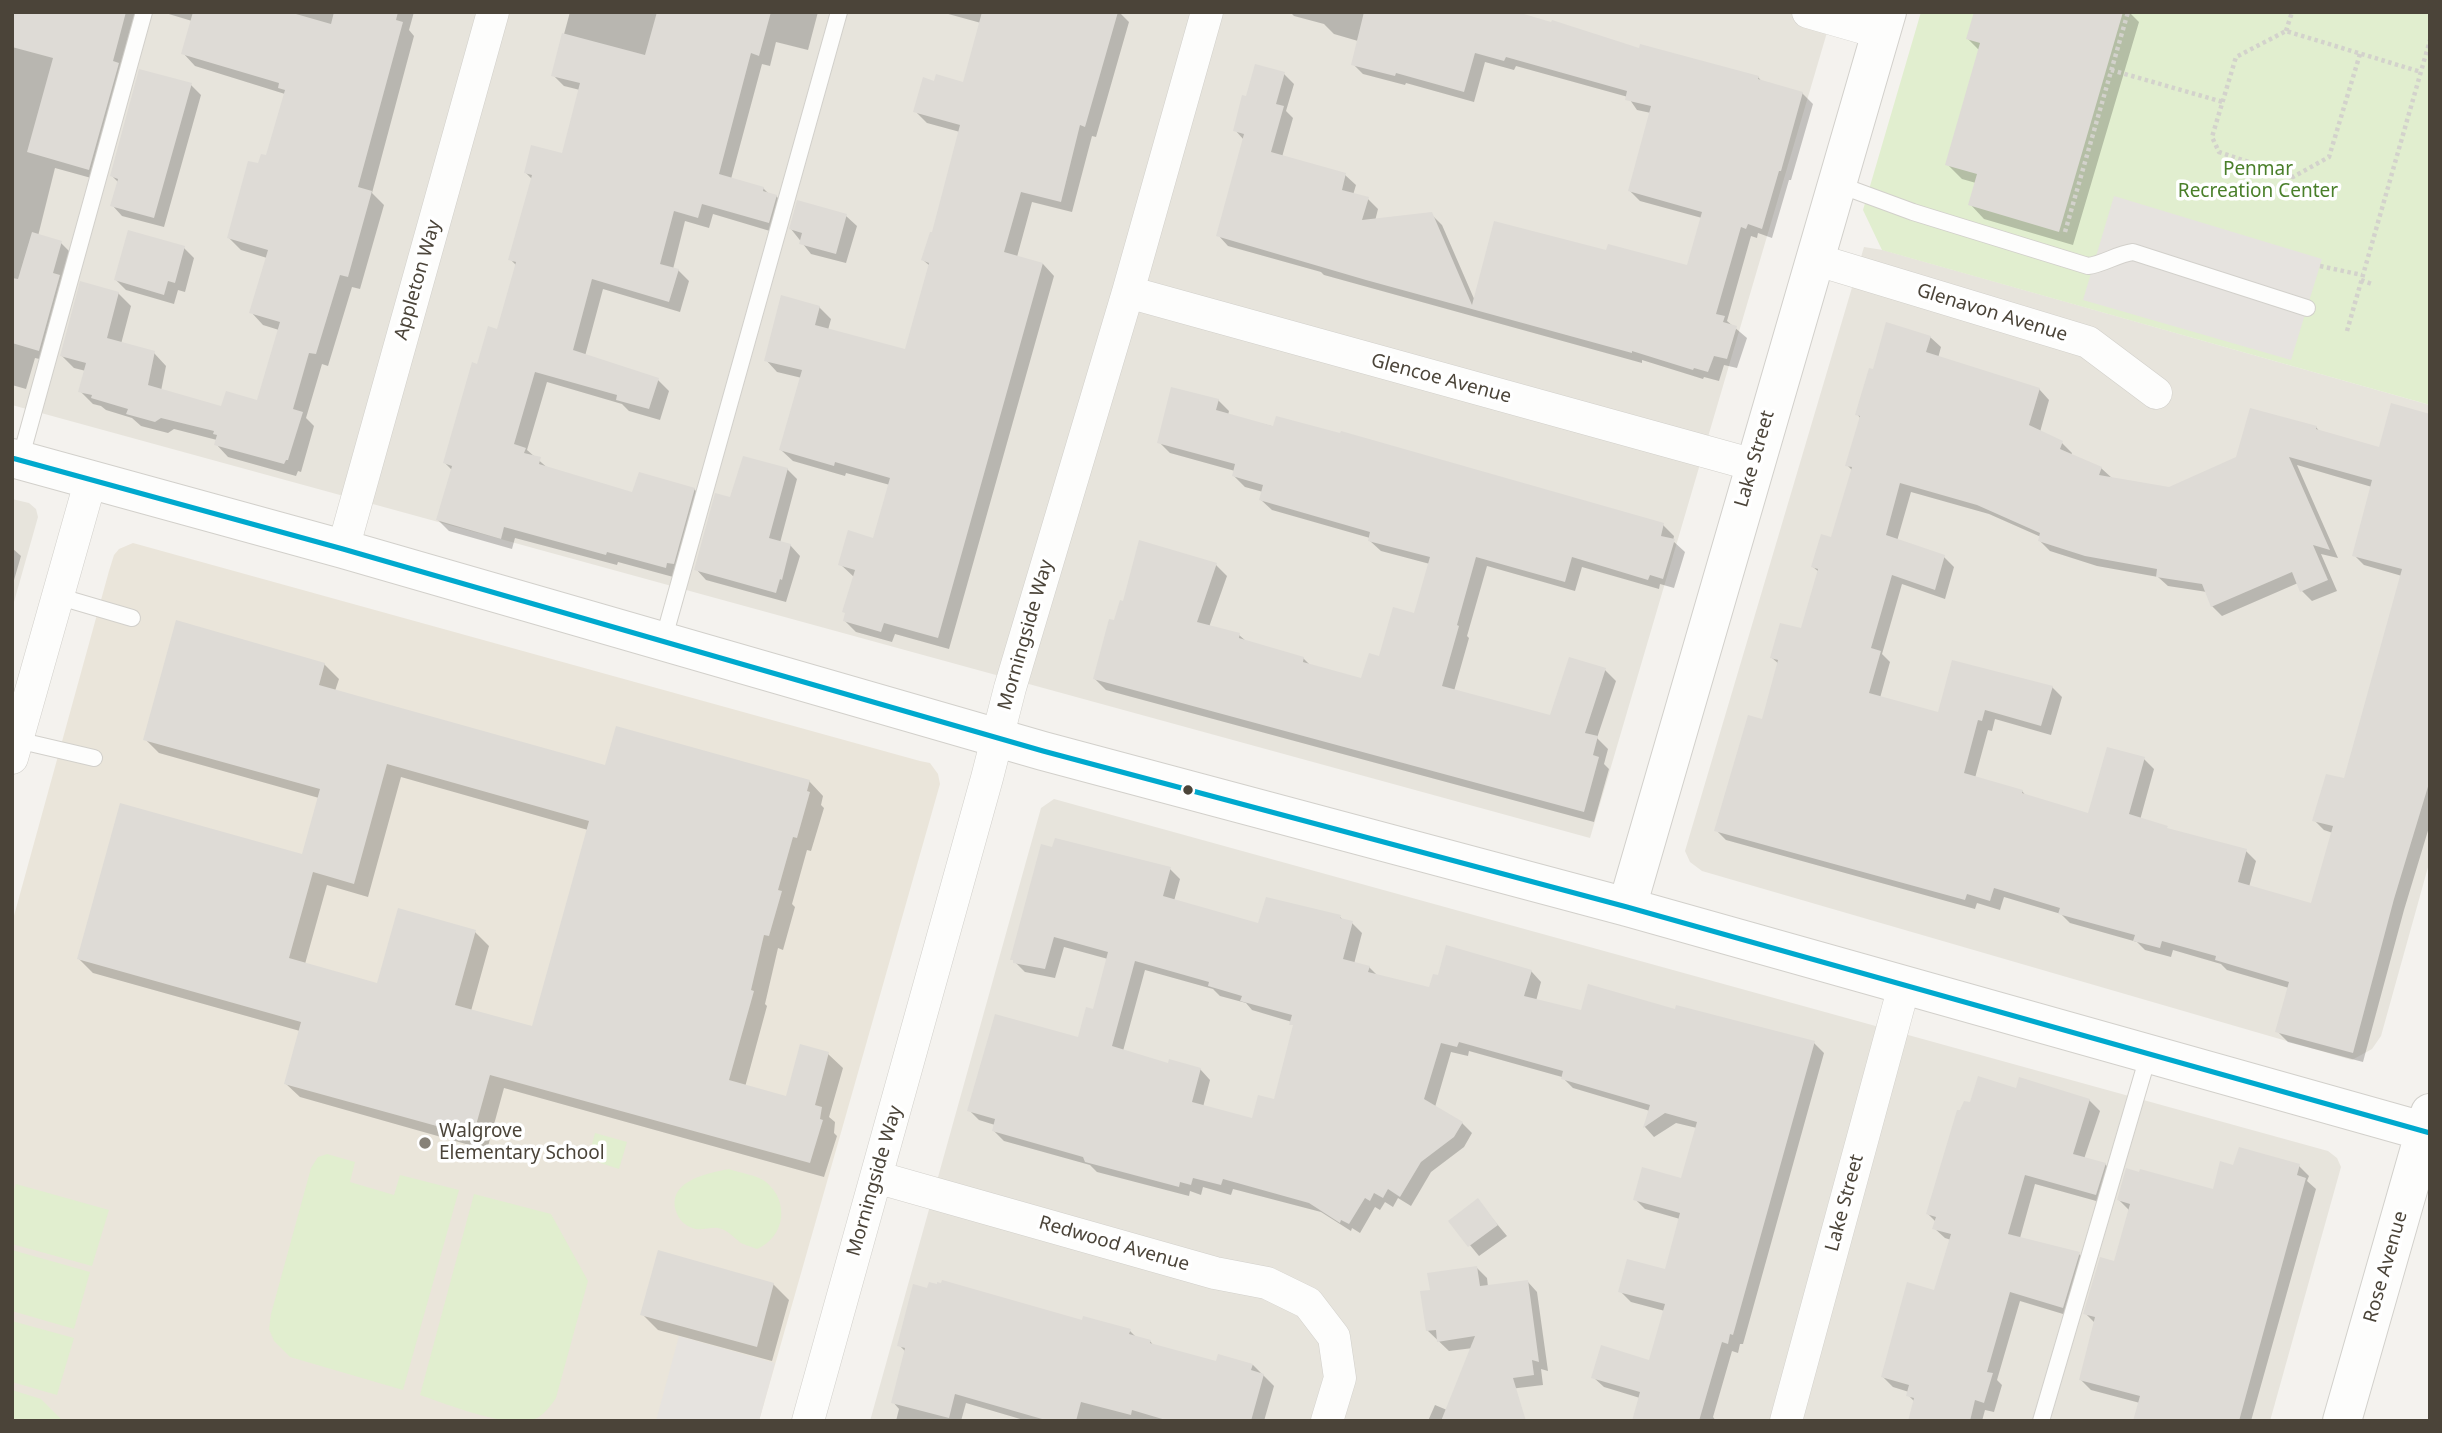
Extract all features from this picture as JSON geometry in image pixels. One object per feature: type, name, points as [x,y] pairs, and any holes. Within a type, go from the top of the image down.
[{"type":"street","name":"Appleton Way","points":[[343,549],[493,12]]},
{"type":"street","name":"Morningside Way","points":[[808,1421],[1010,688],[1128,292],[1207,12]]},
{"type":"street","points":[[1808,12],[1884,23]]},
{"type":"street","name":"Lake Street","points":[[1627,907],[1884,23]]},
{"type":"street","name":"Glenavon Avenue","points":[[1814,259],[2088,342],[2157,393]]},
{"type":"street","name":"Glencoe Avenue","points":[[1128,292],[1754,465]]},
{"type":"street","points":[[16,459],[343,549],[997,738],[1627,907],[2149,1053],[2428,1126]]},
{"type":"street","points":[[15,749],[21,691],[57,596],[91,480]]},
{"type":"street","name":"Lake Street","points":[[1786,1421],[1904,986]]},
{"type":"street","name":"Rose Avenue","points":[[2342,1421],[2428,1126]]},
{"type":"street","name":"Redwood Avenue","points":[[876,1177],[1215,1273],[1267,1283],[1308,1303],[1334,1337],[1340,1378],[1327,1421]]},
{"type":"lane","points":[[16,459],[144,12]]},
{"type":"lane","points":[[663,642],[839,12]]},
{"type":"lane","points":[[1837,184],[1913,212],[2088,265],[2096,265],[2123,253],[2133,252],[2307,308]]},
{"type":"lane","points":[[57,596],[131,618]]},
{"type":"lane","points":[[15,749],[94,758]]},
{"type":"lane","points":[[2041,1421],[2149,1053]]},
{"type":"path","points":[[2059,257],[2128,12]]},
{"type":"path","points":[[2286,31],[2292,12]]},
{"type":"path","points":[[2360,54],[2329,157],[2293,177],[2219,152],[2212,138],[2236,57],[2286,31],[2421,72]]},
{"type":"path","points":[[2347,331],[2430,40]]},
{"type":"path","points":[[2111,70],[2223,102]]},
{"type":"path","points":[[2320,265],[2362,278],[2372,284]]},
{"type":"shaded area","points":[[12,12],[1833,12],[1590,838],[12,405]]},
{"type":"shaded area","points":[[2114,196],[2322,259],[2291,360],[2083,300]]},
{"type":"shaded area","points":[[1864,247],[1883,250],[2430,405],[2430,860],[2381,1036],[2372,1049],[2352,1060],[1702,871],[1690,862],[1685,851]]},
{"type":"shaded area","points":[[12,499],[29,503],[36,509],[38,517],[12,609]]},
{"type":"shaded area","name":"Walgrove Elementary School","points":[[133,543],[930,763],[938,774],[940,784],[759,1421],[12,1421],[12,923],[114,555],[119,549]]},
{"type":"shaded area","points":[[1054,799],[2328,1151],[2337,1158],[2341,1167],[2270,1421],[870,1421],[1041,808]]},
{"type":"shaded area","points":[[679,1336],[775,1363],[759,1421],[656,1421]]},
{"type":"green space","name":"Penmar Recreation Center","points":[[1921,12],[2430,12],[2430,405],[1882,250],[1863,210]]},
{"type":"green space","points":[[595,1133],[627,1142],[619,1169],[588,1159]]},
{"type":"green space","points":[[327,1154],[355,1162],[350,1182],[394,1195],[400,1175],[459,1190],[403,1390],[290,1357],[274,1341],[269,1329],[311,1168],[318,1157]]},
{"type":"green space","points":[[729,1169],[766,1182],[779,1199],[781,1218],[778,1228],[774,1236],[757,1249],[741,1243],[722,1229],[690,1227],[677,1214],[675,1201],[683,1186],[701,1176]]},
{"type":"green space","points":[[16,1184],[109,1210],[92,1266],[12,1244],[12,1196]]},
{"type":"green space","points":[[474,1194],[551,1214],[588,1281],[556,1398],[540,1416],[526,1421],[479,1415],[420,1395]]},
{"type":"green space","points":[[12,1250],[90,1272],[74,1329],[12,1311]]},
{"type":"green space","points":[[12,1321],[74,1338],[57,1395],[12,1382]]},
{"type":"green space","points":[[12,1390],[41,1399],[63,1421],[12,1421]]},
{"type":"building","points":[[12,12],[126,12],[113,61],[119,63],[89,170],[27,152],[53,58],[12,47]]},
{"type":"building","points":[[193,12],[289,12],[331,24],[334,12],[398,12],[396,20],[403,22],[358,187],[372,191],[348,277],[340,275],[316,354],[309,353],[293,409],[303,412],[288,460],[284,464],[214,445],[217,435],[213,434],[214,431],[161,418],[155,422],[126,414],[128,409],[78,392],[86,363],[60,356],[80,281],[119,292],[107,338],[155,351],[148,385],[221,406],[226,391],[257,400],[280,322],[249,313],[268,250],[227,238],[248,161],[258,163],[261,154],[266,155],[285,90],[278,88],[279,83],[181,54]]},
{"type":"building","points":[[657,12],[771,12],[759,56],[751,53],[719,174],[764,187],[763,191],[777,195],[769,223],[702,204],[698,218],[674,211],[660,264],[679,269],[669,302],[592,279],[573,350],[659,378],[649,409],[616,400],[617,395],[535,372],[514,444],[526,448],[524,453],[541,457],[539,464],[632,492],[639,472],[695,488],[674,564],[667,563],[666,568],[607,552],[606,555],[504,527],[501,539],[436,520],[452,466],[443,463],[472,362],[477,364],[488,326],[497,329],[516,262],[508,260],[532,175],[524,173],[531,145],[562,153],[580,83],[551,76],[562,33],[645,55]]},
{"type":"building","points":[[982,12],[1118,12],[1085,127],[1080,125],[1061,202],[1021,192],[1004,252],[1043,263],[938,638],[884,623],[881,632],[843,621],[845,613],[842,612],[855,570],[838,565],[848,530],[873,538],[890,478],[779,450],[802,370],[764,361],[781,295],[820,306],[815,325],[905,349],[929,263],[921,260],[932,232],[960,125],[913,112],[923,77],[934,81],[936,74],[963,82]]},
{"type":"building","points":[[1364,12],[1517,12],[1551,22],[1552,20],[1639,48],[1640,44],[1759,76],[1758,79],[1803,92],[1762,229],[1748,224],[1746,229],[1741,227],[1716,314],[1725,316],[1723,322],[1737,326],[1727,359],[1714,356],[1708,372],[1694,368],[1693,370],[1216,236],[1244,134],[1233,131],[1242,95],[1246,96],[1255,64],[1285,72],[1276,104],[1284,106],[1271,152],[1346,173],[1342,190],[1369,197],[1362,220],[1432,212],[1472,305],[1494,221],[1606,250],[1608,244],[1687,265],[1702,212],[1628,191],[1651,106],[1625,100],[1627,91],[1506,57],[1504,61],[1475,53],[1464,92],[1396,73],[1395,76],[1351,65]]},
{"type":"building","points":[[1974,12],[2123,12],[2059,232],[1968,205],[1977,174],[1945,165],[1980,43],[1966,39]]},
{"type":"building","points":[[139,69],[192,83],[154,218],[110,206],[118,179],[110,176]]},
{"type":"building","points":[[797,200],[847,214],[836,254],[799,244],[802,233],[789,229]]},
{"type":"building","points":[[128,230],[185,246],[175,283],[168,281],[164,295],[114,280]]},
{"type":"building","points":[[32,232],[62,241],[53,273],[60,275],[39,351],[12,343],[12,278],[18,279]]},
{"type":"building","points":[[1886,322],[1931,336],[1926,352],[2040,388],[2029,425],[2063,441],[2060,449],[2102,467],[2099,475],[2169,487],[2236,457],[2250,408],[2317,426],[2316,429],[2379,447],[2391,403],[2430,414],[2430,780],[2394,899],[2353,1053],[2275,1032],[2289,982],[2215,960],[2216,956],[2162,941],[2160,948],[2133,941],[2135,935],[2058,914],[2060,908],[1994,888],[1990,901],[1967,894],[1965,900],[1714,831],[1748,715],[1762,719],[1778,660],[1770,658],[1780,623],[1801,628],[1818,569],[1811,567],[1821,534],[1831,537],[1852,467],[1845,466],[1860,416],[1855,415],[1869,368],[1873,369]],"holes":[[[2289,457],[2372,480],[2352,556],[2402,569],[2344,778],[2326,774],[2312,821],[2333,826],[2311,903],[2238,882],[2247,849],[2167,828],[2168,826],[2129,814],[2145,757],[2107,747],[2088,813],[1964,773],[1978,720],[1982,721],[1985,710],[2041,726],[2053,686],[1952,660],[1938,712],[1869,693],[1881,651],[1871,648],[1892,575],[1935,590],[1945,555],[1886,535],[1900,483],[1977,505],[2040,533],[2038,541],[2085,556],[2157,569],[2156,577],[2202,584],[2211,607],[2292,572],[2300,592],[2328,580],[2313,545],[2330,550]]]},
{"type":"building","points":[[1171,387],[1219,399],[1216,410],[1273,426],[1276,416],[1340,433],[1341,431],[1664,523],[1661,536],[1675,539],[1663,579],[1650,575],[1648,580],[1572,557],[1565,582],[1476,557],[1457,625],[1459,626],[1442,686],[1550,715],[1569,657],[1606,668],[1585,733],[1598,736],[1593,755],[1599,757],[1584,812],[1093,679],[1109,619],[1114,620],[1120,600],[1123,601],[1139,540],[1217,563],[1197,622],[1240,633],[1239,638],[1304,657],[1303,662],[1361,678],[1369,653],[1379,656],[1393,607],[1414,613],[1430,557],[1368,541],[1370,532],[1259,500],[1263,485],[1232,476],[1235,464],[1157,443]]},
{"type":"building","points":[[743,456],[788,468],[769,538],[791,544],[776,593],[694,570],[715,493],[730,497]]},
{"type":"building","points":[[176,620],[325,663],[319,685],[605,765],[616,726],[810,780],[807,791],[810,792],[797,838],[793,837],[769,936],[764,935],[751,990],[754,991],[729,1080],[786,1096],[800,1044],[829,1052],[815,1105],[822,1107],[820,1119],[823,1120],[810,1163],[490,1075],[473,1136],[284,1084],[301,1022],[77,959],[120,803],[302,854],[320,789],[143,740]],"holes":[[[387,764],[589,821],[532,1026],[455,1005],[476,930],[398,908],[377,983],[289,958],[313,872],[354,884]]]},
{"type":"building","points":[[1055,838],[1171,867],[1163,896],[1258,923],[1266,897],[1341,915],[1340,918],[1353,921],[1343,959],[1370,966],[1368,972],[1429,987],[1433,974],[1438,975],[1446,945],[1532,970],[1524,996],[1581,1010],[1588,984],[1675,1009],[1676,1005],[1815,1041],[1733,1335],[1730,1334],[1728,1344],[1722,1342],[1699,1421],[1632,1421],[1640,1392],[1591,1378],[1601,1345],[1649,1360],[1665,1304],[1618,1292],[1627,1259],[1665,1269],[1680,1213],[1633,1200],[1642,1167],[1681,1178],[1697,1122],[1665,1113],[1643,1128],[1650,1105],[1561,1079],[1563,1071],[1459,1042],[1457,1047],[1441,1043],[1424,1099],[1463,1122],[1454,1137],[1421,1162],[1400,1197],[1388,1189],[1383,1198],[1374,1193],[1370,1201],[1365,1198],[1349,1224],[1341,1220],[1340,1223],[1309,1203],[1223,1179],[1221,1185],[1193,1178],[1191,1185],[1180,1182],[1179,1187],[1085,1162],[1083,1157],[992,1131],[995,1119],[967,1111],[995,1014],[1078,1037],[1086,1007],[1093,1009],[1108,952],[1054,937],[1045,969],[1013,963],[1013,960],[1010,960],[1041,844],[1052,847]],"holes":[[[1135,961],[1209,982],[1208,986],[1242,996],[1240,1001],[1292,1015],[1289,1025],[1293,1025],[1274,1099],[1258,1095],[1252,1118],[1192,1102],[1201,1068],[1169,1059],[1168,1063],[1112,1046]]]},
{"type":"building","points":[[1978,1076],[2016,1088],[2019,1077],[2090,1099],[2073,1154],[2106,1163],[2096,1195],[2025,1175],[2008,1234],[2080,1252],[2063,1308],[2010,1292],[1987,1372],[1993,1373],[1984,1403],[1975,1400],[1970,1421],[1908,1421],[1914,1398],[1906,1396],[1909,1385],[1881,1377],[1907,1282],[1934,1290],[1951,1234],[1932,1229],[1936,1217],[1926,1214],[1957,1110],[1960,1110],[1964,1101],[1970,1102]]},
{"type":"building","points":[[2239,1147],[2300,1164],[2297,1175],[2306,1178],[2239,1421],[2133,1421],[2140,1396],[2079,1380],[2095,1317],[2083,1314],[2100,1257],[2114,1261],[2130,1204],[2117,1200],[2126,1168],[2139,1172],[2140,1169],[2213,1189],[2220,1161],[2233,1165]]},
{"type":"building","points":[[1478,1198],[1498,1225],[1468,1247],[1448,1221]]},
{"type":"building","points":[[658,1250],[774,1283],[757,1347],[640,1315]]},
{"type":"building","points":[[1477,1266],[1480,1286],[1528,1280],[1539,1362],[1532,1360],[1534,1375],[1513,1378],[1526,1421],[1441,1421],[1475,1336],[1437,1342],[1436,1330],[1426,1331],[1420,1291],[1430,1290],[1427,1273]]},
{"type":"building","points":[[942,1280],[1082,1320],[1083,1316],[1131,1329],[1129,1334],[1151,1340],[1150,1343],[1216,1361],[1218,1354],[1253,1364],[1251,1370],[1264,1374],[1251,1421],[1169,1421],[1132,1410],[1131,1415],[1081,1402],[1076,1421],[1049,1421],[955,1394],[949,1418],[891,1403],[905,1348],[897,1346],[913,1284],[927,1288],[929,1282],[937,1284]]},
{"type":"transit line","points":[[12,458],[343,549],[1043,751],[1627,907],[2430,1133]]},
{"type":"place","name":"Walgrove Elementary School","points":[[425,1143]]}]
